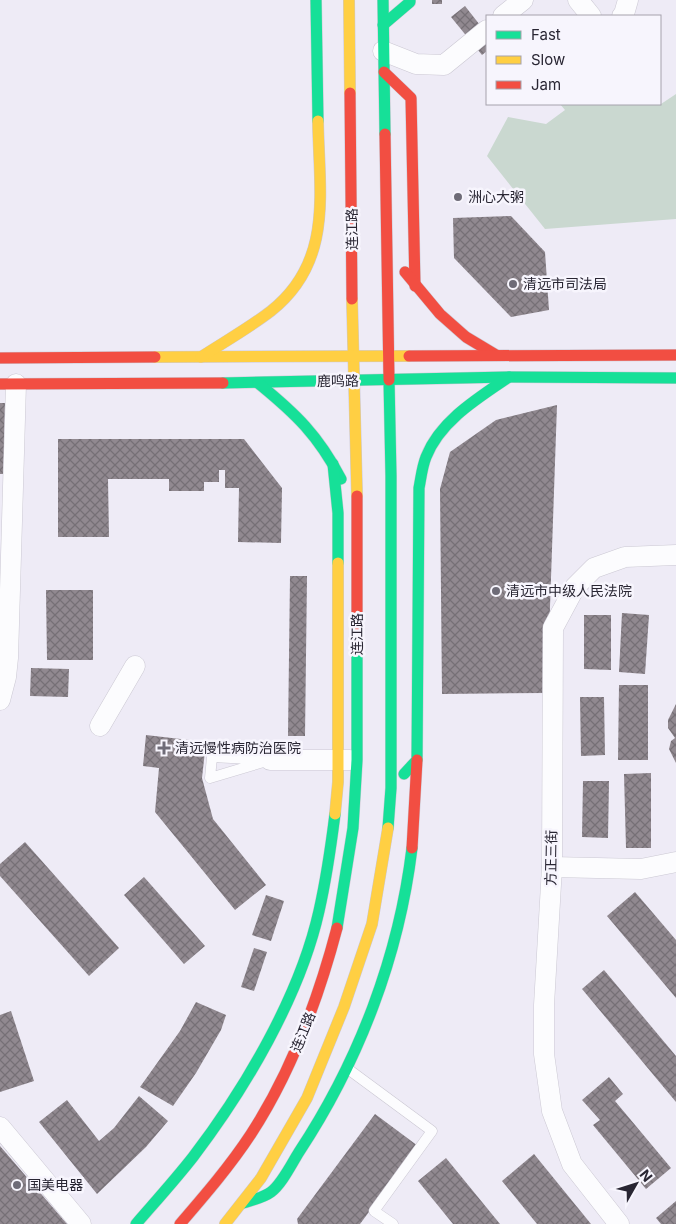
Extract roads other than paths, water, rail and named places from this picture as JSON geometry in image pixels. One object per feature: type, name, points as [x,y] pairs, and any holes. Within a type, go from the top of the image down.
[{"type":"main road","points":[[201,357],[267,314],[289,295],[305,272],[315,247],[320,221],[316,0]]},
{"type":"main road","name":"连江路","points":[[180,1224],[225,1171],[251,1134],[291,1062],[309,1020],[340,918],[353,828],[348,760],[357,510],[353,356],[349,0]]},
{"type":"main road","name":"连江路","points":[[225,1224],[243,1203],[281,1145],[307,1098],[344,1007],[372,924],[387,840],[405,540],[389,380],[383,0]]},
{"type":"main road","points":[[383,26],[410,0]]},
{"type":"main road","points":[[317,54],[349,22]]},
{"type":"main road","points":[[384,72],[411,98],[415,286]]},
{"type":"main road","points":[[386,248],[415,286],[440,314],[466,337],[498,355]]},
{"type":"main road","name":"鹿鸣路","points":[[0,358],[676,355]]},
{"type":"main road","points":[[243,1203],[272,1191],[296,1158],[346,1068],[366,1022],[397,933],[406,890],[416,809],[417,760],[405,540],[426,458],[439,436],[472,401],[509,377]]},
{"type":"main road","name":"鹿鸣路","points":[[8,384],[258,383],[509,377],[676,378]]},
{"type":"main road","points":[[258,383],[294,412],[313,435],[333,464],[357,510]]},
{"type":"main road","points":[[136,1224],[193,1158],[235,1096],[272,1036],[303,964],[319,912],[332,838],[338,782],[348,760],[338,513],[333,464]]},
{"type":"main road","points":[[391,788],[417,760]]},
{"type":"street","points":[[497,15],[500,0]]},
{"type":"street","points":[[504,15],[523,0]]},
{"type":"street","points":[[578,0],[590,15]]},
{"type":"street","points":[[623,15],[628,0]]},
{"type":"street","points":[[384,51],[416,64],[444,65],[486,31]]},
{"type":"street","points":[[0,700],[6,677],[8,658],[8,384]]},
{"type":"street","name":"方正三街","points":[[619,1224],[572,1164],[552,1111],[544,1054],[544,1005],[552,867],[553,628],[575,588],[594,568],[625,557],[676,555]]},
{"type":"street","points":[[100,726],[135,666]]},
{"type":"street","points":[[270,760],[348,760]]},
{"type":"street","points":[[391,788],[416,809]]},
{"type":"street","points":[[552,867],[641,869],[676,862]]},
{"type":"street","points":[[361,959],[386,967]]},
{"type":"street","points":[[0,1127],[81,1224]]},
{"type":"lane","points":[[212,757],[270,760],[236,770],[210,778],[212,757]]},
{"type":"lane","points":[[346,1068],[432,1131],[374,1211],[393,1224]]},
{"type":"place","name":"洲心大粥","points":[[458,197]]},
{"type":"place","name":"清远市司法局","points":[[513,284]]},
{"type":"place","name":"清远市中级人民法院","points":[[496,591]]},
{"type":"place","name":"清远慢性病防治医院","points":[[164,748]]},
{"type":"place","name":"国美电器","points":[[17,1185]]}]
